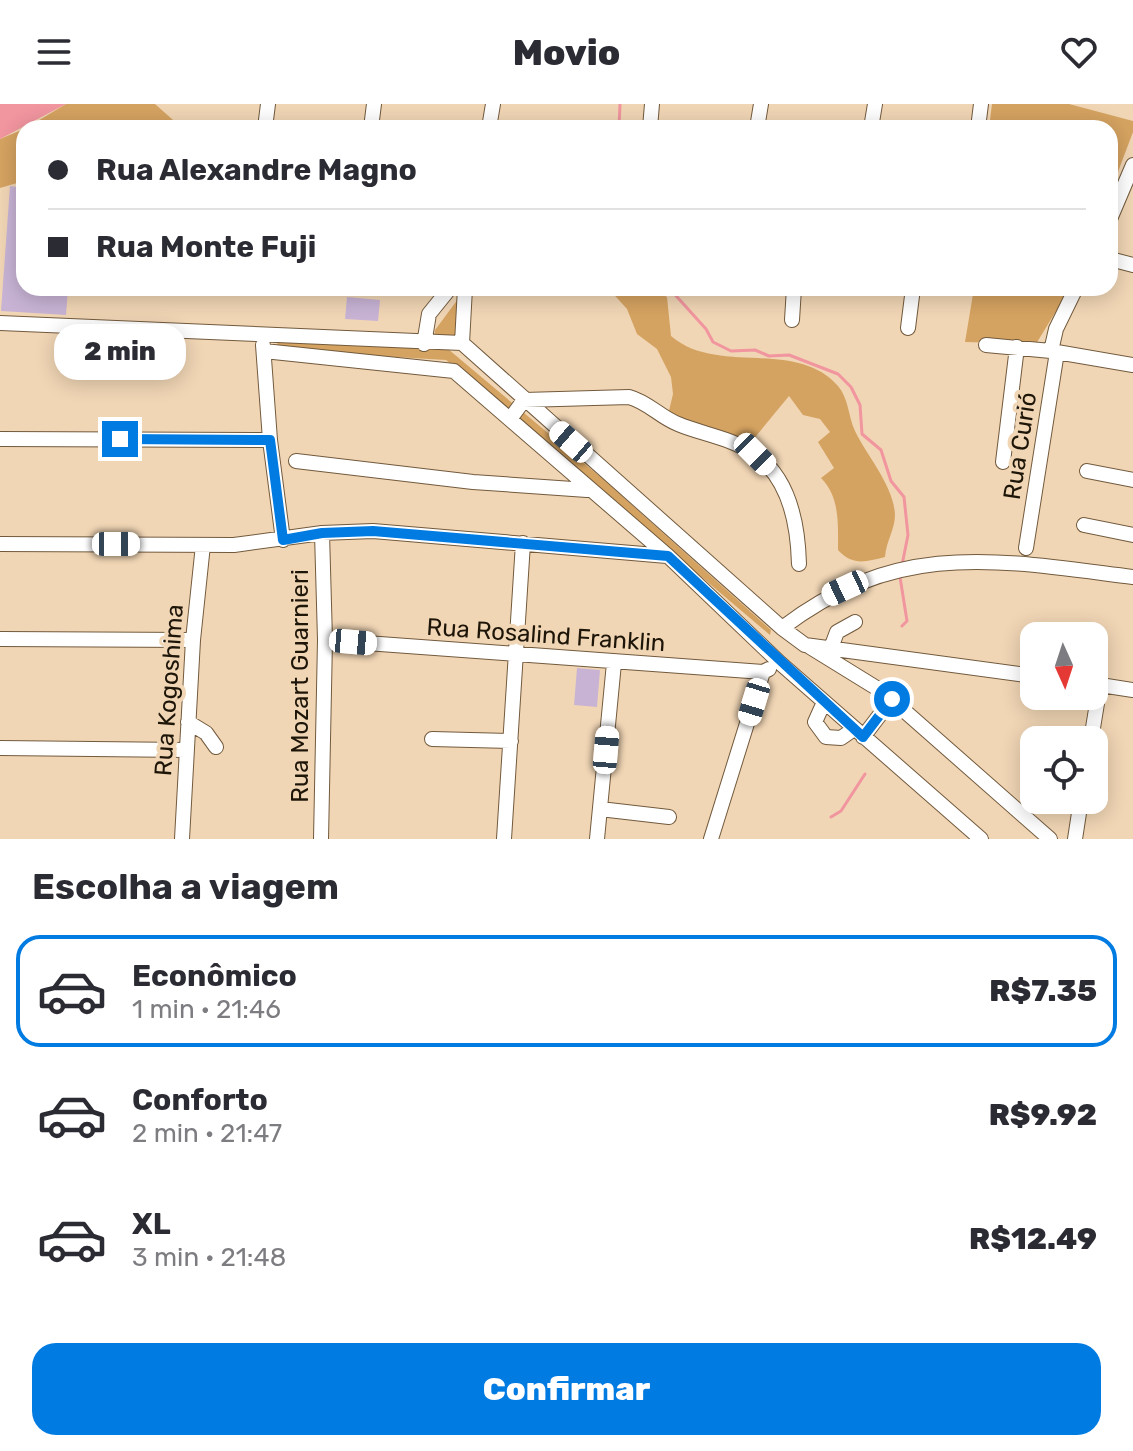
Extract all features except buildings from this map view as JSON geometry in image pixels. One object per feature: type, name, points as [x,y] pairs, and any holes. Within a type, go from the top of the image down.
[{"type":"street","points":[[1118,202],[1132,171]]},
{"type":"street","points":[[424,344],[429,314],[444,296]]},
{"type":"street","points":[[462,343],[465,296]]},
{"type":"street","points":[[792,320],[794,296]]},
{"type":"street","points":[[908,328],[912,296]]},
{"type":"street","name":"Rua Curió","points":[[1026,548],[1056,329],[1072,296]]},
{"type":"street","points":[[0,323],[262,332],[424,344],[462,343],[786,631],[892,699],[1050,839]]},
{"type":"street","points":[[262,332],[270,440],[283,540]]},
{"type":"street","points":[[986,345],[1133,365]]},
{"type":"street","name":"Rua Curió","points":[[1003,462],[1017,347]]},
{"type":"street","points":[[264,351],[448,368],[510,419],[587,490],[668,556],[780,663],[981,839]]},
{"type":"street","points":[[524,400],[629,397],[645,402],[677,424],[755,454],[772,471],[792,510],[798,531],[799,564]]},
{"type":"street","points":[[510,419],[524,400]]},
{"type":"street","points":[[0,439],[270,440]]},
{"type":"street","points":[[296,461],[473,482],[587,490]]},
{"type":"street","points":[[1087,471],[1133,480]]},
{"type":"street","points":[[1084,525],[1133,535]]},
{"type":"street","points":[[0,544],[203,545],[373,531],[668,556]]},
{"type":"street","name":"Rua Mozart Guarnieri","points":[[321,839],[325,640],[322,533]]},
{"type":"street","points":[[504,839],[523,543]]},
{"type":"street","name":"Rua Kogoshima","points":[[182,839],[193,640],[203,545]]},
{"type":"street","points":[[786,631],[823,598],[878,574],[920,564],[992,561],[1133,577]]},
{"type":"street","points":[[831,648],[837,632],[855,622]]},
{"type":"street","points":[[0,639],[193,640]]},
{"type":"street","name":"Rua Rosalind Franklin","points":[[325,640],[763,672]]},
{"type":"street","points":[[805,645],[1020,674]]},
{"type":"street","points":[[597,839],[614,663]]},
{"type":"street","points":[[711,839],[763,672],[780,663]]},
{"type":"street","points":[[1108,686],[1133,690]]},
{"type":"street","points":[[824,702],[815,722],[826,737],[841,738],[859,733],[892,699]]},
{"type":"street","points":[[188,722],[206,733],[216,747]]},
{"type":"street","points":[[432,739],[511,741]]},
{"type":"street","points":[[0,748],[186,750]]},
{"type":"street","points":[[600,809],[669,817]]},
{"type":"street","points":[[1075,839],[1079,814]]},
{"type":"shaded area","points":[[0,104],[66,104],[36,120],[16,120],[16,131],[0,139]]},
{"type":"shaded area","points":[[66,104],[155,104],[173,120],[39,120]]},
{"type":"shaded area","points":[[992,104],[1069,104],[1133,121],[1133,132],[1118,172],[1118,120],[990,120]]},
{"type":"shaded area","points":[[16,132],[16,183],[0,188],[0,139]]},
{"type":"shaded area","points":[[460,296],[464,296],[461,328],[448,349],[604,480],[771,630],[770,635],[446,360],[278,350],[277,339],[433,348],[435,330]]},
{"type":"shaded area","points":[[615,296],[665,296],[671,336],[690,348],[711,354],[801,364],[821,372],[838,386],[855,431],[890,493],[895,520],[885,557],[860,561],[849,559],[838,550],[835,502],[821,478],[834,468],[818,442],[830,432],[820,419],[803,415],[789,396],[752,441],[668,415],[673,394],[671,377],[657,349],[637,334],[627,309]]},
{"type":"shaded area","points":[[973,296],[1065,296],[1036,344],[965,342]]},
{"type":"waterway","points":[[619,120],[620,104]]},
{"type":"waterway","points":[[676,296],[706,329],[713,342],[731,351],[755,350],[769,356],[789,355],[838,374],[851,387],[860,405],[862,434],[881,450],[891,481],[904,497],[908,535],[902,565]]},
{"type":"waterway","points":[[900,577],[907,621],[902,626]]},
{"type":"waterway","points":[[831,817],[841,811],[865,774]]},
{"type":"route","points":[[120,439],[270,440],[283,540],[322,533],[373,531],[668,556],[863,737],[892,699]]}]
